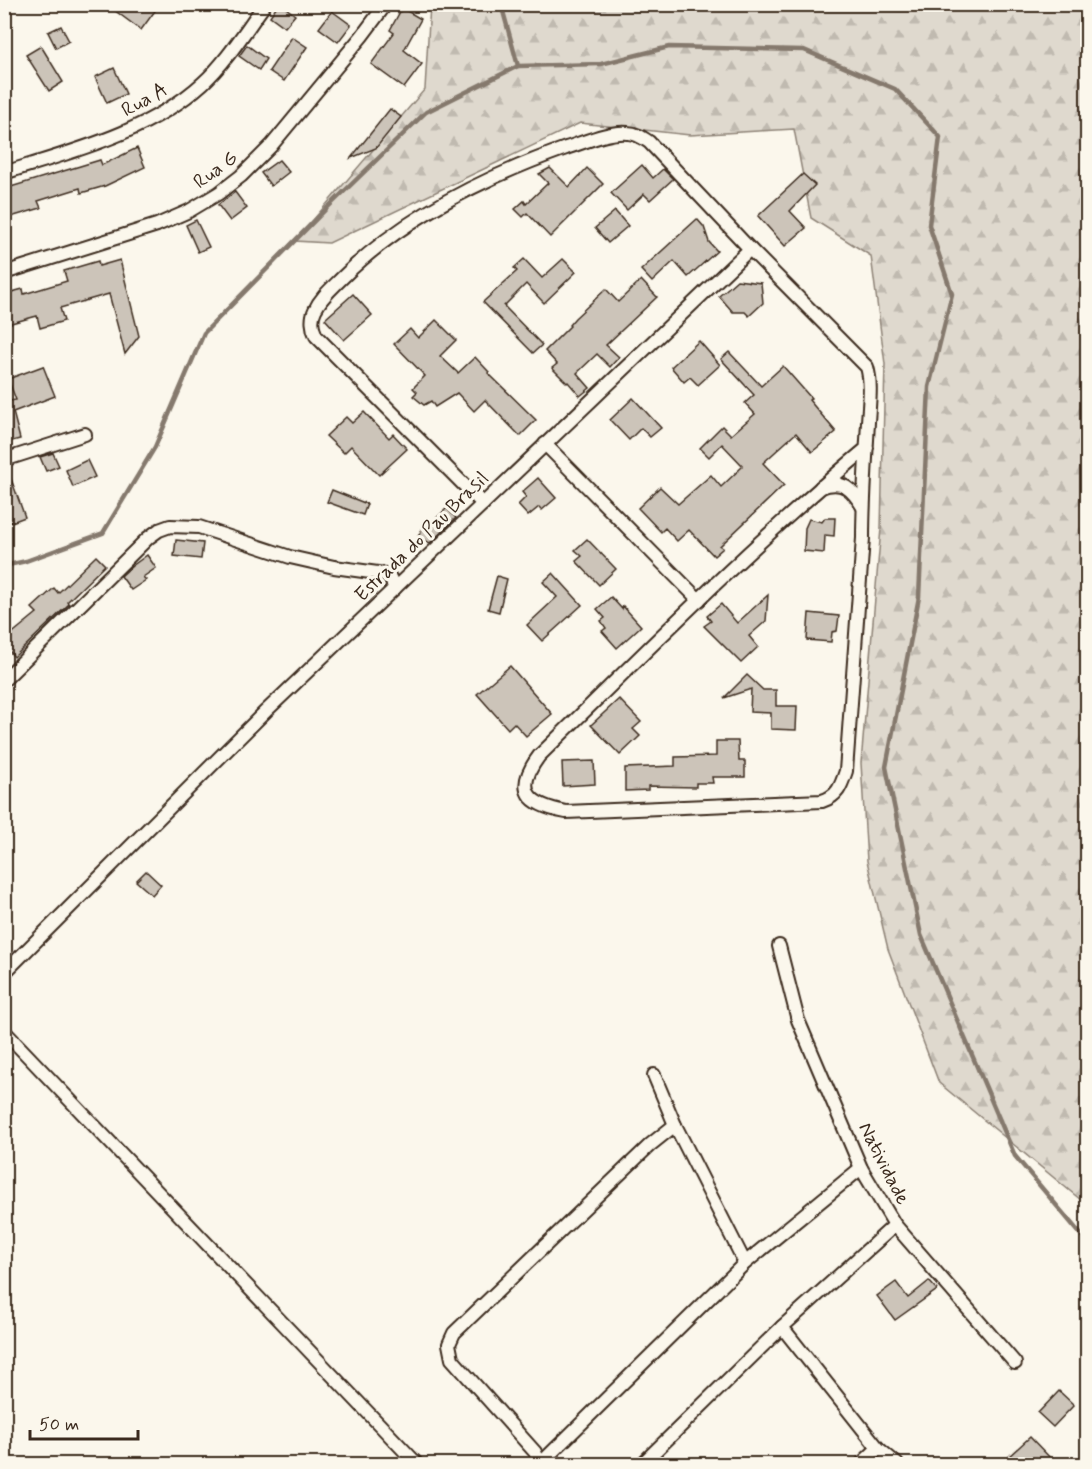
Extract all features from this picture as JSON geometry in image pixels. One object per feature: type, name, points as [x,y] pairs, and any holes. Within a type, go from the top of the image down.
[{"type":"street","name":"Rua A","points":[[4,172],[100,142],[178,104],[218,67],[265,4]]},
{"type":"street","name":"Rua G","points":[[4,273],[157,225],[189,212],[219,193],[241,176],[271,146],[386,4]]},
{"type":"street","points":[[483,504],[316,336],[312,324],[315,310],[355,265],[382,243],[425,214],[471,188],[529,162],[581,143],[624,133],[630,133],[649,142],[750,249],[867,367],[869,375],[867,448],[863,507],[863,538],[846,771],[837,793],[822,801],[566,812],[543,807],[536,802],[529,794],[526,782],[527,774],[539,756],[699,600],[820,487],[867,448]]},
{"type":"street","name":"Estrada do Pau Brasil","points":[[4,973],[266,711],[750,249]]},
{"type":"street","points":[[4,460],[85,434]]},
{"type":"street","points":[[545,444],[699,600]]},
{"type":"street","points":[[820,487],[832,483],[845,486],[863,507]]},
{"type":"street","points":[[4,680],[148,538],[170,526],[199,527],[290,557],[334,567],[385,574],[395,588]]},
{"type":"street","name":"Natividade","points":[[779,946],[798,1020],[861,1168],[895,1225],[1015,1363]]},
{"type":"street","points":[[4,1031],[417,1464]]},
{"type":"street","points":[[654,1075],[675,1125],[745,1263]]},
{"type":"street","points":[[675,1125],[650,1145],[454,1333],[449,1344],[452,1359],[535,1452],[541,1464],[745,1263],[861,1168]]},
{"type":"street","points":[[642,1464],[782,1327],[895,1225]]},
{"type":"street","points":[[782,1327],[878,1448],[897,1464]]},
{"type":"street","points":[[861,1464],[878,1448]]},
{"type":"green space","points":[[866,4],[890,10],[908,11],[924,8],[930,4],[1087,5],[1087,1205],[939,1083],[888,949],[867,861],[861,763],[881,528],[885,364],[871,256],[811,218],[794,129],[690,135],[580,123],[329,243],[295,241],[425,89],[430,5]]},
{"type":"building","points":[[106,4],[160,4],[141,30]]},
{"type":"building","points":[[278,4],[295,15],[285,27],[270,16]]},
{"type":"building","points":[[402,8],[421,19],[404,50],[422,64],[404,88],[371,64],[394,33],[390,30]]},
{"type":"building","points":[[332,11],[351,25],[338,42],[319,28]]},
{"type":"building","points":[[61,26],[69,41],[56,48],[48,32]]},
{"type":"building","points":[[292,37],[307,47],[284,81],[269,71]]},
{"type":"building","points":[[247,45],[266,59],[259,70],[239,56]]},
{"type":"building","points":[[41,46],[63,82],[49,91],[26,55]]},
{"type":"building","points":[[114,68],[126,94],[107,103],[95,77]]},
{"type":"building","points":[[390,109],[401,117],[376,148],[351,158]]},
{"type":"building","points":[[137,148],[145,167],[105,186],[81,193],[80,188],[38,201],[41,208],[4,219],[4,189],[100,160],[102,165]]},
{"type":"building","points":[[279,160],[289,172],[271,186],[261,173]]},
{"type":"building","points":[[642,165],[653,178],[663,169],[673,179],[650,200],[644,194],[627,210],[611,193]]},
{"type":"building","points":[[550,168],[569,187],[587,168],[603,184],[550,237],[527,213],[523,217],[515,209],[524,201],[526,204],[548,183],[539,174]]},
{"type":"building","points":[[803,174],[815,185],[790,211],[806,228],[785,246],[758,216]]},
{"type":"building","points":[[235,192],[247,208],[230,221],[218,205]]},
{"type":"building","points":[[615,211],[628,226],[608,243],[595,228]]},
{"type":"building","points":[[697,219],[704,227],[709,242],[717,251],[688,277],[674,261],[652,282],[641,270]]},
{"type":"building","points":[[196,220],[209,247],[198,252],[186,225]]},
{"type":"building","points":[[524,259],[542,278],[563,259],[576,272],[544,303],[526,284],[504,306],[542,345],[533,353],[483,302],[517,271],[514,268]]},
{"type":"building","points":[[120,260],[139,336],[125,354],[109,294],[60,308],[64,321],[40,328],[37,316],[4,325],[4,294],[23,289],[24,294],[67,281],[64,271],[98,261],[99,266]]},
{"type":"building","points":[[641,280],[657,297],[606,345],[619,357],[610,367],[597,354],[577,373],[590,388],[580,396],[552,368],[557,364],[545,351],[606,289],[618,302]]},
{"type":"building","points":[[737,280],[761,283],[763,303],[749,316],[745,312],[733,312],[719,296]]},
{"type":"building","points":[[353,294],[372,315],[344,340],[325,319]]},
{"type":"building","points":[[436,320],[456,340],[440,356],[458,373],[475,357],[536,420],[520,436],[485,400],[474,411],[457,393],[435,407],[431,401],[424,405],[413,396],[417,392],[413,388],[425,376],[394,344],[410,329],[418,338]]},
{"type":"building","points":[[699,341],[720,365],[698,385],[690,377],[684,382],[671,367]]},
{"type":"building","points":[[729,352],[761,386],[783,366],[836,432],[812,452],[796,433],[763,463],[784,485],[720,546],[723,548],[714,556],[689,530],[677,541],[665,528],[661,532],[638,508],[660,487],[678,504],[711,475],[721,487],[743,466],[722,444],[709,457],[700,448],[722,426],[731,435],[755,414],[745,403],[754,395],[721,359]]},
{"type":"building","points":[[43,366],[55,396],[13,412],[20,439],[4,443],[4,396],[8,395],[10,401],[16,400],[8,379]]},
{"type":"building","points":[[633,398],[661,428],[650,437],[641,428],[629,440],[610,420]]},
{"type":"building","points":[[364,412],[389,438],[393,434],[407,449],[379,475],[351,446],[344,453],[326,436],[346,417],[352,423]]},
{"type":"building","points":[[53,453],[59,466],[46,471],[40,457]]},
{"type":"building","points":[[87,460],[95,477],[73,487],[66,470]]},
{"type":"building","points":[[4,468],[7,468],[25,517],[4,525]]},
{"type":"building","points":[[538,478],[556,498],[542,510],[539,507],[528,516],[518,505],[526,497],[522,492]]},
{"type":"building","points":[[332,490],[367,504],[363,515],[327,502]]},
{"type":"building","points":[[447,508],[456,518],[430,543],[418,537],[423,527],[426,528]]},
{"type":"building","points":[[825,518],[835,518],[834,536],[825,535],[824,553],[804,551],[805,528],[809,519],[822,522]]},
{"type":"building","points":[[587,539],[616,569],[599,585],[576,561],[582,556],[575,550]]},
{"type":"building","points":[[176,540],[203,543],[201,559],[174,556]]},
{"type":"building","points":[[147,555],[156,568],[143,577],[146,580],[131,590],[121,576]]},
{"type":"building","points":[[96,556],[105,565],[67,602],[69,604],[14,657],[4,645],[4,640],[37,613],[32,608],[54,588],[58,593]]},
{"type":"building","points":[[553,573],[582,605],[542,641],[527,625],[557,597],[543,582]]},
{"type":"building","points":[[497,576],[507,579],[499,612],[488,609]]},
{"type":"building","points":[[768,595],[766,621],[749,636],[758,647],[741,663],[704,626],[711,621],[707,616],[721,604],[737,623]]},
{"type":"building","points":[[611,597],[622,609],[623,606],[641,626],[617,648],[602,631],[606,628],[601,621],[605,618],[597,609]]},
{"type":"building","points":[[809,613],[839,616],[837,631],[832,632],[831,642],[807,640]]},
{"type":"building","points":[[510,666],[552,714],[526,736],[514,723],[508,729],[477,694]]},
{"type":"building","points":[[747,675],[763,690],[776,690],[776,706],[797,706],[796,730],[771,729],[771,713],[750,712],[751,689],[724,698]]},
{"type":"building","points":[[619,699],[641,722],[633,729],[640,736],[620,755],[591,725]]},
{"type":"building","points":[[716,741],[738,741],[739,761],[745,761],[745,777],[712,777],[713,783],[696,783],[696,787],[648,786],[648,790],[625,791],[625,768],[675,766],[675,757],[716,756]]},
{"type":"building","points":[[594,761],[595,784],[563,786],[562,762]]},
{"type":"building","points":[[146,871],[161,885],[152,895],[136,881]]},
{"type":"building","points":[[929,1281],[937,1290],[895,1320],[877,1296],[896,1282],[908,1298]]},
{"type":"building","points":[[1059,1391],[1074,1405],[1053,1427],[1038,1413]]},
{"type":"building","points":[[1030,1437],[1056,1464],[1014,1464],[1007,1458]]},
{"type":"waterway","points":[[501,4],[518,66]]},
{"type":"waterway","points":[[4,566],[26,561],[103,533],[155,447],[204,333],[325,210],[426,112],[518,66],[601,64],[669,47],[804,50],[895,89],[940,137],[929,225],[952,294],[929,387],[919,597],[886,767],[921,935],[1015,1156],[1088,1243]]}]
